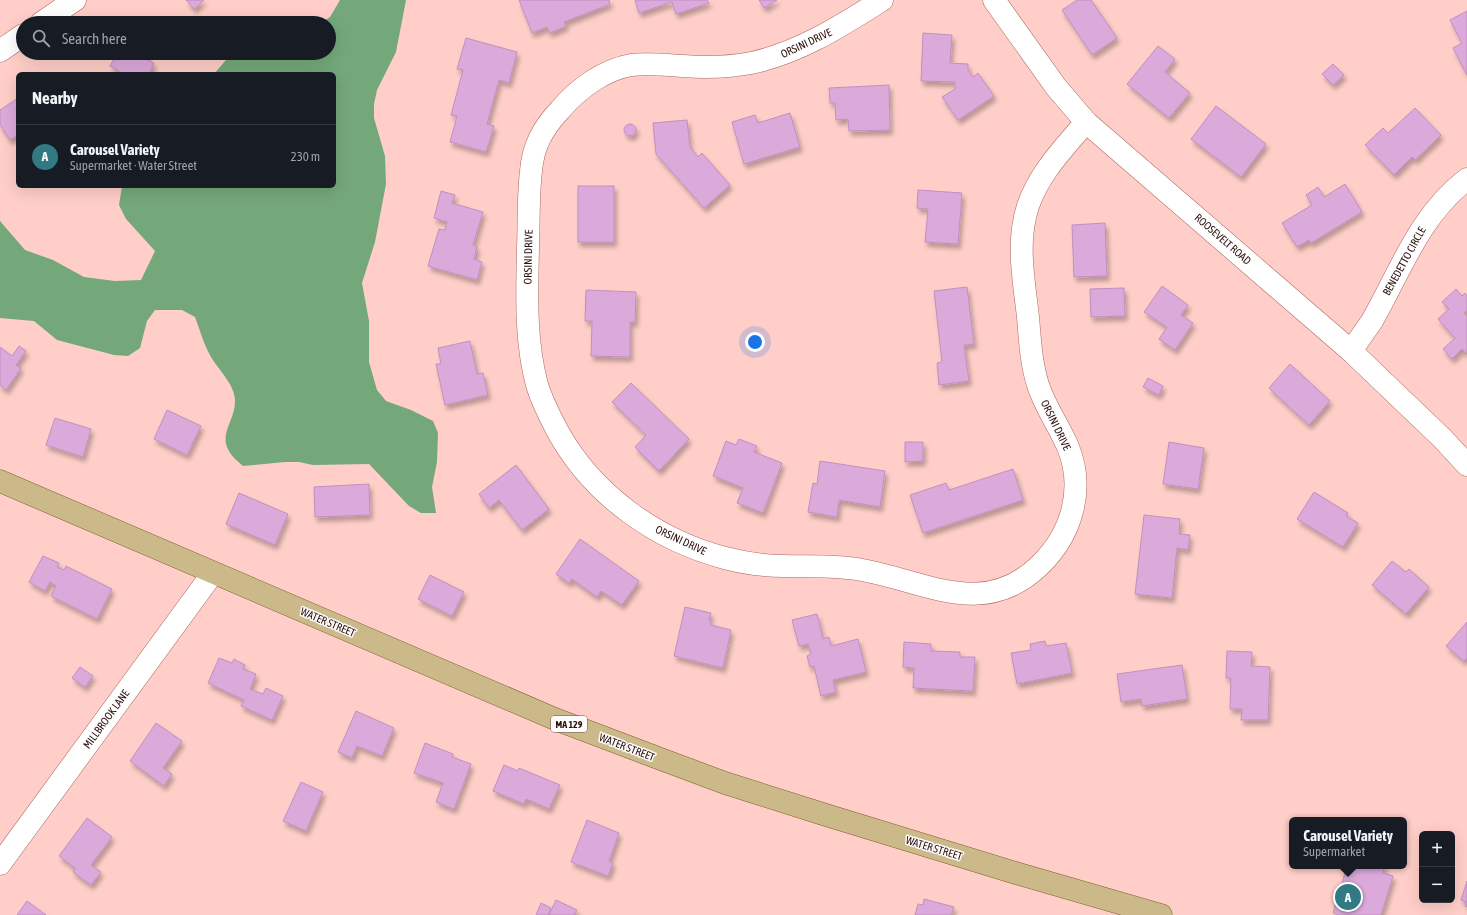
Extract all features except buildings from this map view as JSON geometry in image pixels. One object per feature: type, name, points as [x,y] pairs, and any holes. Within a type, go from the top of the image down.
[{"type":"main road","name":"WATER STREET","points":[[0,481],[555,719],[717,780],[1004,870],[1162,915]]},
{"type":"street","points":[[51,16],[75,0]]},
{"type":"street","name":"ORSINI DRIVE","points":[[882,0],[849,21],[797,49],[774,57],[728,66],[706,67],[662,64],[633,65],[609,72],[588,84],[565,104],[547,126],[538,140],[534,154],[530,184],[527,305],[529,336],[538,388],[553,423],[580,466],[600,488],[621,506],[671,538],[700,551],[729,559],[755,564],[856,569],[874,572],[932,589],[961,594],[980,594],[1009,586],[1022,580],[1042,563],[1063,537],[1073,505],[1075,476],[1072,460],[1066,443],[1045,404],[1034,371],[1022,259],[1023,226],[1026,209],[1040,179],[1086,122]]},
{"type":"street","name":"ROOSEVELT ROAD","points":[[994,0],[1056,87],[1086,122],[1351,351],[1467,465]]},
{"type":"street","points":[[0,51],[16,40]]},
{"type":"street","name":"BENEDETTO CIRCLE","points":[[1351,351],[1371,322],[1406,254],[1427,220],[1445,198],[1467,179]]},
{"type":"street","name":"MILLBROOK LANE","points":[[0,864],[213,573]]},
{"type":"green space","points":[[340,0],[406,0],[396,52],[377,90],[374,104],[374,118],[385,156],[386,184],[375,242],[362,283],[369,321],[369,362],[377,390],[386,401],[411,410],[433,421],[438,433],[437,462],[432,487],[436,513],[421,513],[409,506],[369,464],[313,465],[299,462],[285,462],[243,466],[232,455],[227,446],[226,437],[234,411],[235,402],[233,391],[209,352],[195,317],[182,310],[155,310],[147,321],[140,348],[128,356],[114,355],[57,340],[34,321],[0,318],[0,221],[25,250],[53,260],[84,277],[115,281],[141,280],[155,251],[126,219],[119,205],[122,188],[336,188],[336,72],[216,72],[226,60],[336,60],[336,16],[331,16]]},
{"type":"place","name":"Carousel Variety","points":[[1348,897]]}]
